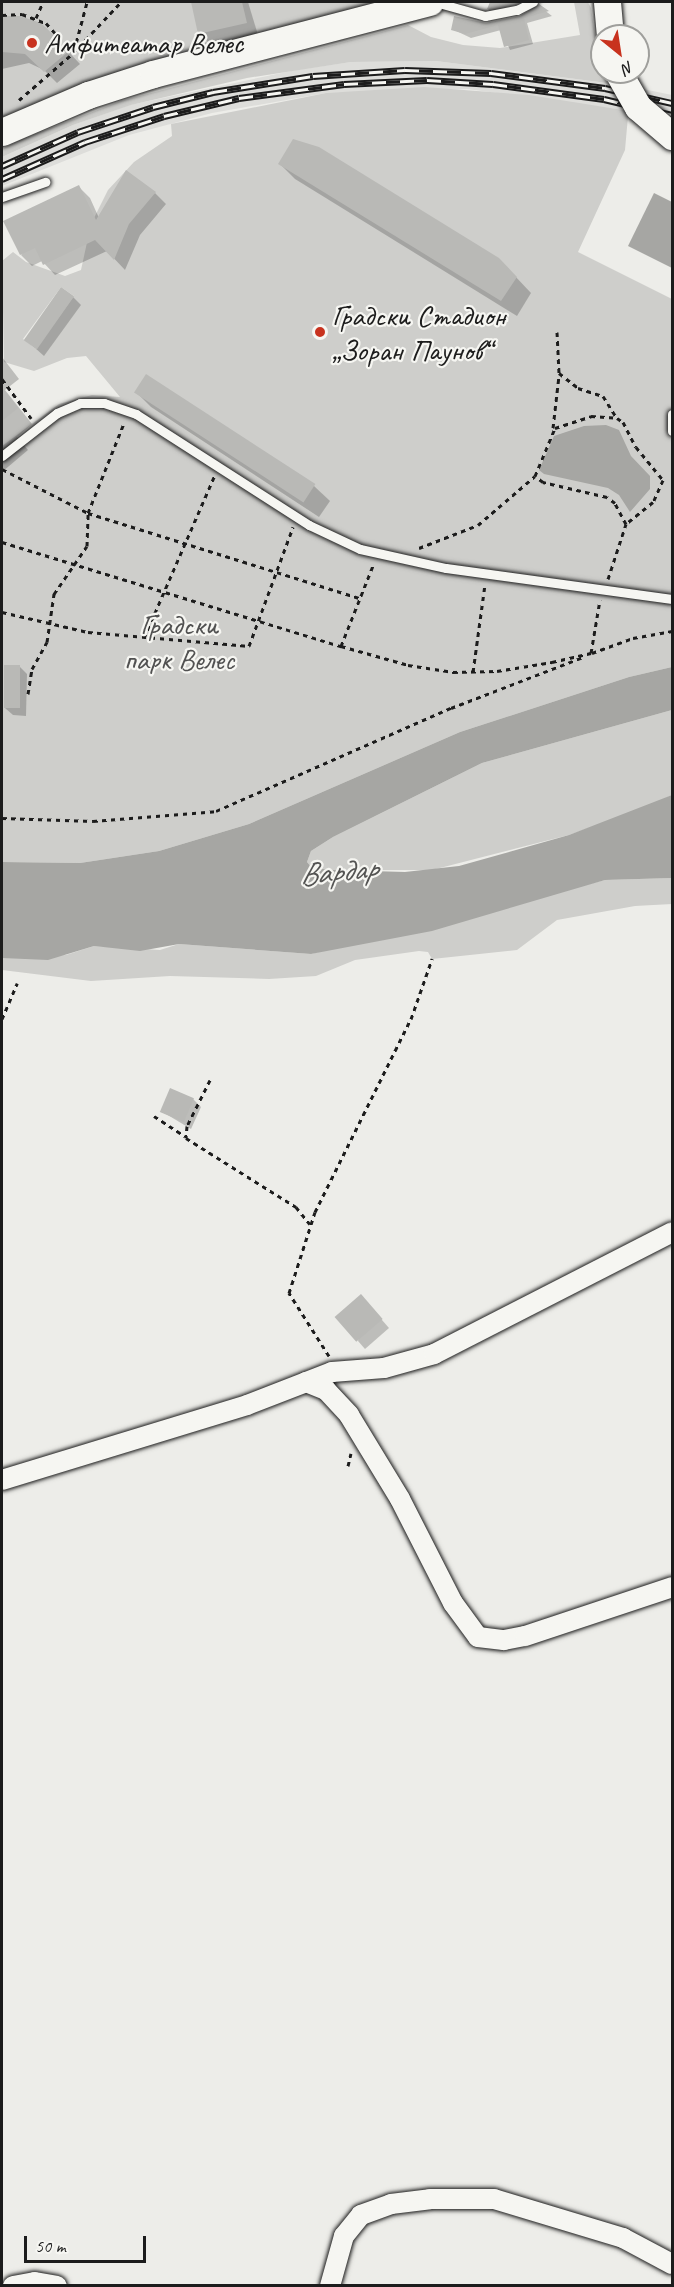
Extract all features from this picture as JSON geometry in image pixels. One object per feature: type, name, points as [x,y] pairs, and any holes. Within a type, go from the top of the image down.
[{"type":"main road","points":[[6,120],[153,74],[433,2]]},
{"type":"main road","points":[[600,2],[607,24]]},
{"type":"main road","points":[[607,2],[609,24]]},
{"type":"main road","points":[[612,24],[615,2]]},
{"type":"main road","points":[[625,84],[637,106],[672,136]]},
{"type":"street","points":[[2,1480],[222,1413],[337,1371],[384,1368],[442,1351],[672,1232]]},
{"type":"street","points":[[306,1382],[326,1390],[349,1415],[404,1507],[453,1603],[478,1637],[504,1640],[525,1636],[672,1587]]},
{"type":"street","points":[[330,2286],[344,2235],[361,2215],[391,2204],[430,2199],[494,2199],[624,2238],[672,2265]]},
{"type":"street","points":[[13,2286],[35,2282],[57,2286]]},
{"type":"lane","points":[[433,2],[485,16],[517,10],[533,2]]},
{"type":"lane","points":[[2,197],[45,182]]},
{"type":"lane","points":[[2,456],[38,426],[80,403],[104,403],[129,411],[219,465],[297,517],[343,542],[378,554],[486,573],[672,599]]},
{"type":"lane","points":[[672,414],[672,431]]},
{"type":"path","points":[[36,18],[43,2]]},
{"type":"path","points":[[73,53],[87,2]]},
{"type":"path","points":[[6,120],[121,2]]},
{"type":"path","points":[[2,15],[36,18],[55,30],[73,53]]},
{"type":"path","points":[[412,549],[436,544],[478,525],[535,476],[553,430],[559,373],[557,332]]},
{"type":"path","points":[[559,373],[578,388],[603,396],[663,480],[653,502],[626,524],[596,612],[591,653]]},
{"type":"path","points":[[2,379],[38,426]]},
{"type":"path","points":[[28,693],[32,669],[48,642],[49,624],[57,587],[87,546],[88,513],[129,411]]},
{"type":"path","points":[[553,430],[584,417],[617,418]]},
{"type":"path","points":[[144,638],[219,465]]},
{"type":"path","points":[[2,468],[88,513],[360,598]]},
{"type":"path","points":[[535,476],[543,482],[607,497],[615,503],[626,524]]},
{"type":"path","points":[[2,612],[49,624],[144,638],[249,646],[297,517]]},
{"type":"path","points":[[2,542],[162,594],[408,665],[472,672],[591,653]]},
{"type":"path","points":[[341,646],[378,554]]},
{"type":"path","points":[[472,672],[486,573]]},
{"type":"path","points":[[2,818],[93,821],[216,811],[451,708],[633,638],[672,631]]},
{"type":"path","points":[[337,1371],[289,1293],[310,1224],[411,1019],[432,959]]},
{"type":"path","points":[[2,1019],[17,983]]},
{"type":"path","points":[[185,1136],[210,1080]]},
{"type":"path","points":[[154,1116],[296,1207],[310,1224]]},
{"type":"shaded area","points":[[436,61],[590,81],[590,84],[608,84],[623,110],[467,89],[326,93],[212,113],[129,135],[2,186],[2,157],[73,125],[130,105],[296,70],[351,62]]},
{"type":"shaded area","points":[[643,89],[672,95],[672,121],[660,111]]},
{"type":"green space","points":[[2,2],[382,2],[137,66],[2,117]]},
{"type":"green space","points":[[574,2],[588,2],[593,24],[590,24],[590,81],[436,61],[351,62],[247,78],[131,105],[73,125],[2,157],[2,149],[20,140],[121,101],[408,25],[431,37],[463,45],[500,48],[580,35]]},
{"type":"green space","name":"Градски парк Велес","points":[[424,87],[529,95],[623,110],[628,116],[625,150],[578,252],[672,299],[672,667],[629,677],[460,732],[249,824],[159,851],[80,863],[2,862],[2,446],[59,404],[92,395],[120,397],[86,356],[67,358],[34,371],[4,362],[2,261],[13,252],[26,262],[65,276],[81,270],[91,224],[108,190],[134,162],[172,136],[171,124],[326,93]],"holes":[[[61,287],[74,296],[36,349],[23,339]]]},
{"type":"green space","points":[[672,710],[672,795],[647,807],[569,835],[432,870],[334,870],[312,868],[307,862],[311,851],[333,837],[482,763]]},
{"type":"green space","points":[[672,878],[672,904],[635,906],[557,920],[517,950],[432,959],[428,952],[419,951],[355,960],[316,976],[269,979],[170,976],[91,981],[2,970],[2,958],[66,955],[94,946],[160,950],[179,944],[311,954],[605,880]]},
{"type":"water","points":[[654,193],[672,202],[672,268],[628,246]]},
{"type":"water","points":[[606,425],[619,430],[631,456],[650,476],[650,489],[630,512],[619,495],[608,488],[544,474],[539,470],[554,436],[584,426]]},
{"type":"water","name":"Вардар","points":[[672,667],[672,710],[482,763],[333,837],[311,851],[307,862],[312,868],[405,872],[459,866],[569,835],[672,795],[672,878],[605,880],[432,931],[311,954],[179,944],[140,951],[94,946],[48,960],[2,958],[2,862],[80,863],[159,851],[249,824],[460,732],[629,677]]},
{"type":"building","points":[[191,2],[242,2],[247,23],[198,34]]},
{"type":"building","points":[[490,2],[519,2],[487,9]]},
{"type":"building","points":[[539,4],[549,11],[524,18],[529,40],[504,47],[498,25],[465,34],[451,30],[454,16],[486,23],[520,16]]},
{"type":"building","name":"Амфитеатар Велес","points":[[2,16],[20,16],[41,23],[69,51],[44,72],[25,54],[2,52]]},
{"type":"building","points":[[293,139],[319,147],[499,258],[517,277],[501,301],[278,164]]},
{"type":"building","points":[[126,170],[156,192],[129,224],[114,260],[95,240],[43,265],[35,248],[20,255],[3,221],[79,185],[96,220]]},
{"type":"building","points":[[61,287],[74,296],[37,349],[24,340]]},
{"type":"building","points":[[146,374],[315,484],[303,502],[134,392]]},
{"type":"building","points":[[2,387],[18,408],[2,421]]},
{"type":"building","points":[[4,665],[20,665],[20,708],[4,708]]},
{"type":"building","points":[[170,1088],[194,1098],[184,1122],[160,1112]]},
{"type":"building","points":[[361,1294],[383,1319],[356,1342],[335,1317]]},
{"type":"railway","points":[[2,166],[78,132],[153,107],[213,92],[313,76],[405,70],[491,73],[605,88],[672,103]]},
{"type":"railway","points":[[2,179],[85,142],[164,116],[239,98],[344,84],[427,80],[493,84],[604,99],[672,115]]},
{"type":"place","name":"Амфитеатар Велес","points":[[32,43]]},
{"type":"place","name":"Градски Стадион „Зоран Паунов“","points":[[320,332]]}]
